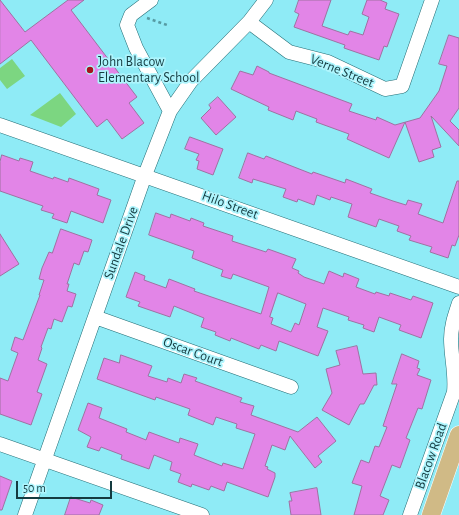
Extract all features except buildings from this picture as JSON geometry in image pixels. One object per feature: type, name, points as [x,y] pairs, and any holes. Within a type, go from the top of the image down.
[{"type":"main road","name":"Blacow Road","points":[[431,515],[459,435]]},
{"type":"street","points":[[151,0],[128,20],[129,32],[170,111]]},
{"type":"street","name":"Sundale Drive","points":[[25,515],[145,175],[170,111],[191,81],[249,22],[266,0]]},
{"type":"street","name":"Verne Street","points":[[249,22],[289,52],[328,62],[385,88],[396,87],[402,86],[432,0]]},
{"type":"street","name":"Hilo Street","points":[[0,124],[459,287]]},
{"type":"street","name":"Blacow Road","points":[[410,515],[454,392],[456,376],[451,340],[452,324],[459,303]]},
{"type":"street","name":"Oscar Court","points":[[95,317],[291,387]]},
{"type":"street","points":[[0,444],[202,515]]},
{"type":"path","points":[[139,9],[146,17],[167,25]]},
{"type":"green space","points":[[12,59],[25,76],[7,89],[0,80],[0,68]]},
{"type":"green space","points":[[60,93],[76,114],[61,127],[30,115]]},
{"type":"place","name":"John Blacow Elementary School","points":[[90,70]]}]
